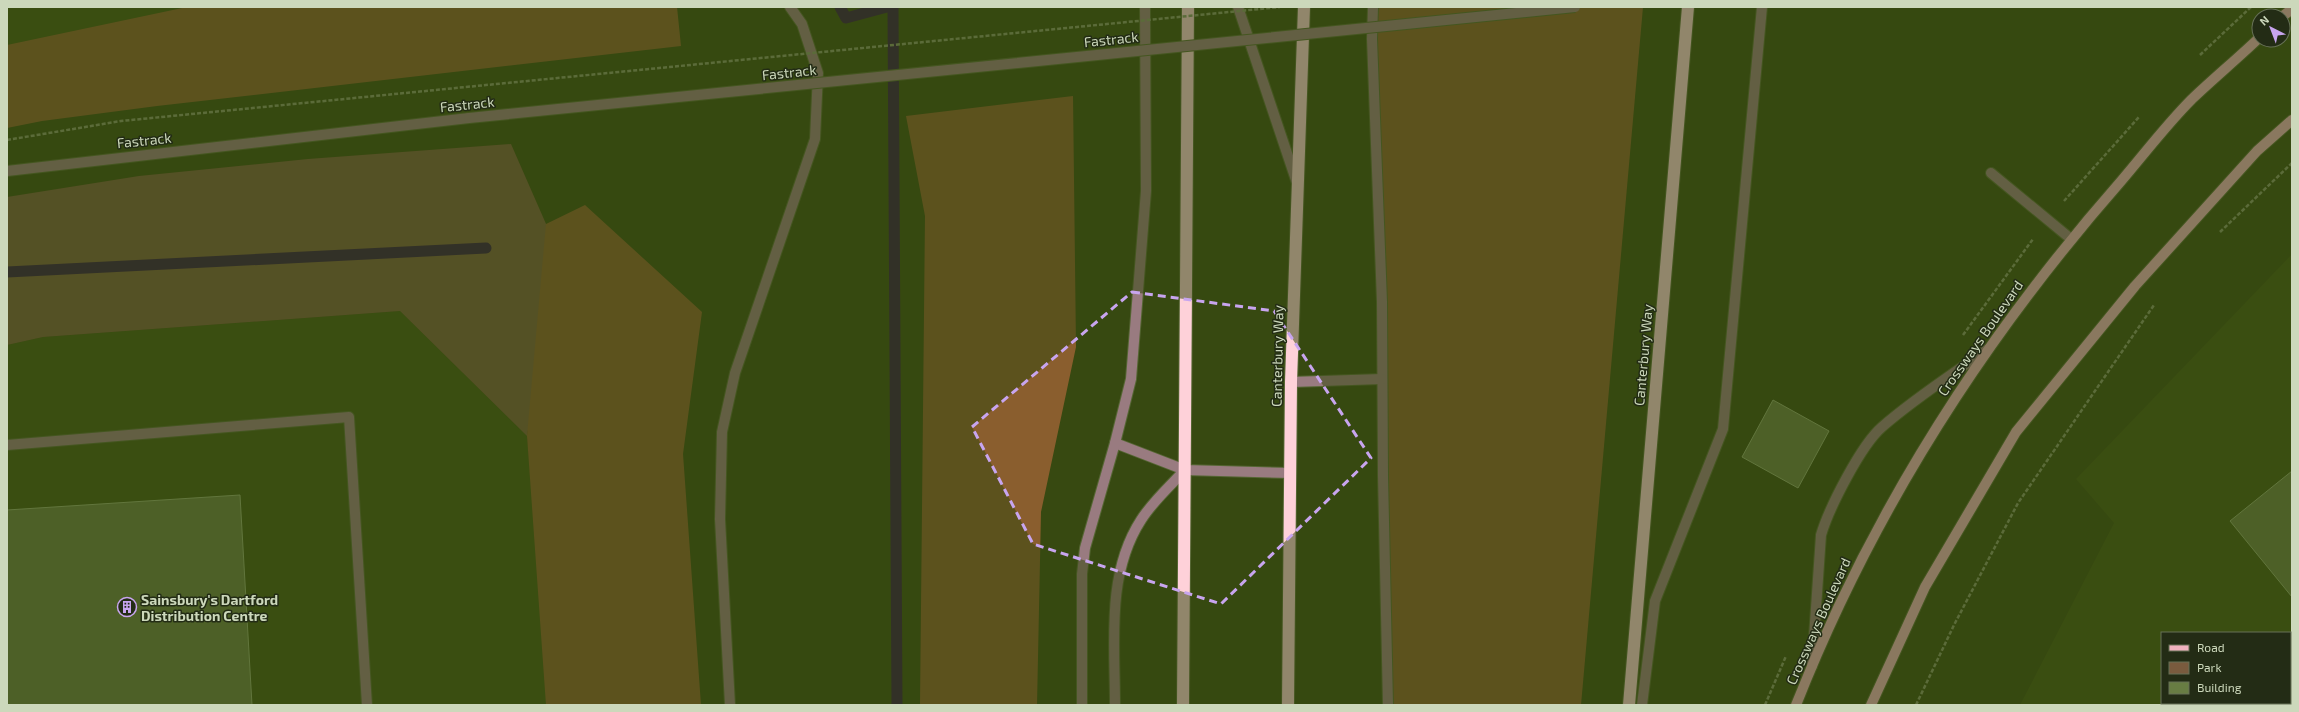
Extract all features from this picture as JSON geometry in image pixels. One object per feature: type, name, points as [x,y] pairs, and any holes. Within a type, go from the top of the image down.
[{"type":"highway","points":[[1182,705],[1188,7]]},
{"type":"highway","name":"Canterbury Way","points":[[1289,705],[1291,382],[1304,7]]},
{"type":"highway","name":"Canterbury Way","points":[[1629,705],[1688,7]]},
{"type":"main road","name":"Crossways Boulevard","points":[[1796,705],[1851,580],[1902,483],[1954,398],[1988,348],[2071,239],[2192,100],[2251,45]]},
{"type":"main road","points":[[1871,705],[1925,587],[2016,432],[2135,286],[2256,151],[2292,120]]},
{"type":"lane","points":[[730,705],[720,519],[722,432],[735,373],[815,139],[818,73],[802,24],[790,7]]},
{"type":"lane","points":[[1082,705],[1082,574],[1085,548],[1115,442],[1130,379],[1146,191],[1145,7]]},
{"type":"lane","points":[[1238,7],[1298,186]]},
{"type":"lane","points":[[1373,7],[1372,39],[1382,302],[1388,705]]},
{"type":"lane","name":"Fastrack","points":[[7,171],[470,118],[1575,7]]},
{"type":"lane","points":[[1642,705],[1655,602],[1723,428],[1762,7]]},
{"type":"lane","points":[[1991,173],[2071,239]]},
{"type":"lane","points":[[1812,666],[1821,536],[1826,518],[1837,496],[1864,449],[1881,428],[1988,348]]},
{"type":"lane","points":[[1291,382],[1382,379]]},
{"type":"lane","points":[[7,445],[349,417],[367,705]]},
{"type":"lane","points":[[1115,442],[1185,470],[1291,473]]},
{"type":"lane","points":[[1115,705],[1116,609],[1118,577],[1123,557],[1141,519],[1185,470]]},
{"type":"path","points":[[7,140],[121,121],[1280,7]]},
{"type":"path","points":[[2199,56],[2251,7]]},
{"type":"path","points":[[2214,238],[2292,163]]},
{"type":"path","points":[[1916,705],[1954,625],[2018,503],[2157,302]]},
{"type":"highlighted area","points":[[1132,292],[1274,311],[1371,458],[1221,604],[1033,544],[972,427]]},
{"type":"shaded area","points":[[7,7],[336,7],[7,60]]},
{"type":"shaded area","points":[[187,7],[677,7],[681,46],[157,106],[42,121],[7,128],[7,45]]},
{"type":"shaded area","points":[[1376,7],[1643,7],[1581,705],[1388,705]]},
{"type":"shaded area","points":[[1073,96],[1076,347],[1041,512],[1037,705],[920,705],[925,216],[906,116]]},
{"type":"shaded area","points":[[585,205],[702,312],[683,454],[701,705],[546,705],[527,436],[546,224]]},
{"type":"shaded area","points":[[2292,254],[2292,705],[2020,705],[2114,523],[2076,479]]},
{"type":"shaded area","points":[[400,311],[527,436],[550,705],[7,705],[7,345],[43,337]]},
{"type":"green space","points":[[511,144],[557,249],[527,436],[400,311],[43,337],[7,345],[7,197],[139,176],[308,159]]},
{"type":"building","points":[[1773,400],[1829,431],[1798,488],[1742,457]]},
{"type":"building","points":[[2292,471],[2292,597],[2230,521]]},
{"type":"building","name":"Sainsbury's Dartford Distribution Centre","points":[[240,495],[252,705],[7,705],[7,510]]},
{"type":"waterway","points":[[840,7],[846,18],[887,7]]},
{"type":"waterway","points":[[893,7],[897,705]]},
{"type":"waterway","points":[[7,272],[486,248]]},
{"type":"place","name":"Sainsbury's Dartford Distribution Centre","points":[[127,607]]}]
